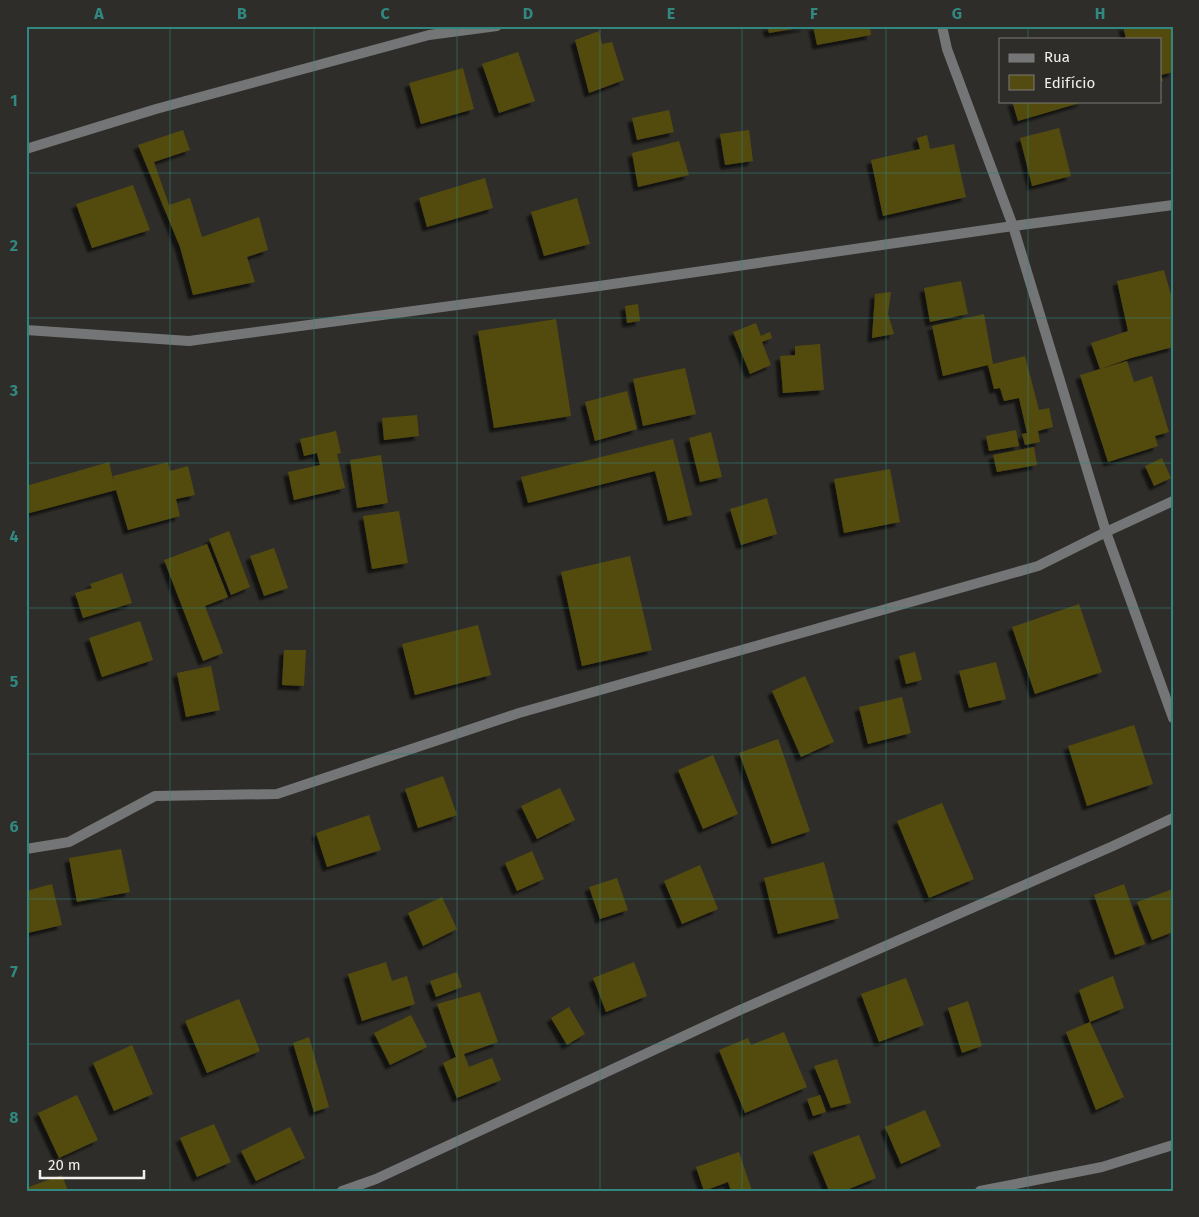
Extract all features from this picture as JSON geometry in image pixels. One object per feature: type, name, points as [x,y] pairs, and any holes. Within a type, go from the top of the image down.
[{"type":"street","points":[[26,150],[156,109],[429,30],[497,26]]},
{"type":"street","points":[[942,26],[948,49],[1013,226],[1106,532],[1173,718]]},
{"type":"street","points":[[26,330],[189,341],[589,287],[1013,226],[1173,206]]},
{"type":"street","points":[[26,849],[69,842],[155,796],[277,794],[519,713],[1038,566],[1173,501]]},
{"type":"street","points":[[342,1191],[376,1179],[740,1010],[1173,818]]},
{"type":"street","points":[[980,1191],[1102,1167],[1173,1145]]},
{"type":"building","points":[[767,26],[805,26],[805,27],[769,33]]},
{"type":"building","points":[[813,26],[870,26],[871,35],[817,45]]},
{"type":"building","points":[[1123,26],[1173,26],[1173,72],[1162,75],[1162,38],[1126,38]]},
{"type":"building","points":[[599,31],[602,44],[612,42],[624,80],[589,93],[575,40]]},
{"type":"building","points":[[518,52],[535,101],[499,113],[482,64]]},
{"type":"building","points":[[463,68],[474,109],[421,124],[409,83]]},
{"type":"building","points":[[1012,102],[1083,102],[1018,121]]},
{"type":"building","points":[[669,110],[674,132],[637,140],[632,118]]},
{"type":"building","points":[[1059,128],[1071,176],[1032,186],[1020,138]]},
{"type":"building","points":[[183,130],[190,150],[154,162],[169,205],[190,198],[202,237],[259,217],[268,250],[247,257],[255,282],[193,295],[180,247],[138,145]]},
{"type":"building","points":[[749,130],[753,161],[725,165],[720,134]]},
{"type":"building","points":[[927,135],[930,149],[954,144],[966,197],[883,216],[871,160],[920,149],[917,138]]},
{"type":"building","points":[[679,141],[689,175],[638,187],[632,153]]},
{"type":"building","points":[[485,178],[493,208],[427,227],[419,198]]},
{"type":"building","points":[[133,185],[150,230],[92,248],[76,204]]},
{"type":"building","points":[[577,198],[590,244],[544,256],[531,212]]},
{"type":"building","points":[[1164,270],[1173,302],[1173,347],[1131,358],[1100,369],[1091,343],[1128,331],[1117,281]]},
{"type":"building","points":[[961,281],[968,314],[930,322],[924,288]]},
{"type":"building","points":[[891,292],[888,314],[894,334],[872,338],[875,294]]},
{"type":"building","points":[[638,304],[640,321],[627,323],[625,306]]},
{"type":"building","points":[[984,314],[993,364],[1025,356],[1039,410],[1049,408],[1053,427],[1038,431],[1040,442],[1025,445],[1022,434],[1027,433],[1019,398],[1004,401],[1000,388],[994,389],[988,365],[943,376],[932,326]]},
{"type":"building","points":[[556,319],[571,416],[494,428],[478,331]]},
{"type":"building","points":[[756,323],[761,336],[770,332],[772,338],[762,342],[771,365],[750,374],[733,332]]},
{"type":"building","points":[[820,344],[824,390],[783,393],[780,356],[795,355],[795,346]]},
{"type":"building","points":[[1127,361],[1134,382],[1152,376],[1169,432],[1155,436],[1158,446],[1108,462],[1080,375]]},
{"type":"building","points":[[685,368],[696,414],[643,426],[633,379]]},
{"type":"building","points":[[627,391],[637,429],[595,441],[585,402]]},
{"type":"building","points":[[417,415],[419,436],[384,440],[382,418]]},
{"type":"building","points":[[1016,430],[1019,446],[989,451],[986,436]]},
{"type":"building","points":[[336,431],[341,453],[337,454],[345,488],[294,500],[288,472],[320,465],[317,453],[304,456],[300,439]]},
{"type":"building","points":[[711,432],[722,477],[700,482],[689,438]]},
{"type":"building","points":[[673,439],[692,515],[668,521],[655,471],[528,503],[521,477]]},
{"type":"building","points":[[1034,447],[1037,465],[997,472],[993,455]]},
{"type":"building","points":[[381,455],[388,503],[357,508],[350,460]]},
{"type":"building","points":[[1162,458],[1171,478],[1154,486],[1145,466]]},
{"type":"building","points":[[109,462],[114,483],[113,476],[168,462],[170,471],[188,466],[195,495],[176,499],[180,516],[128,530],[116,490],[26,514],[26,486]]},
{"type":"building","points":[[890,469],[900,522],[844,533],[834,479]]},
{"type":"building","points":[[767,498],[777,534],[741,545],[730,509]]},
{"type":"building","points":[[399,511],[408,563],[372,569],[363,516]]},
{"type":"building","points":[[229,531],[250,587],[231,595],[209,539]]},
{"type":"building","points":[[207,544],[228,597],[205,606],[223,653],[203,661],[164,560]]},
{"type":"building","points":[[274,548],[288,588],[264,596],[250,556]]},
{"type":"building","points":[[630,556],[652,650],[582,666],[561,572]]},
{"type":"building","points":[[122,573],[132,603],[83,618],[75,593],[92,588],[90,584]]},
{"type":"building","points":[[1079,604],[1102,672],[1035,694],[1012,627]]},
{"type":"building","points":[[140,621],[153,660],[102,677],[89,638]]},
{"type":"building","points":[[478,625],[491,675],[415,695],[402,644]]},
{"type":"building","points":[[284,650],[306,650],[304,686],[282,685]]},
{"type":"building","points":[[915,652],[922,680],[906,684],[899,656]]},
{"type":"building","points":[[996,662],[1006,699],[969,708],[959,671]]},
{"type":"building","points":[[211,666],[220,710],[186,717],[177,673]]},
{"type":"building","points":[[805,676],[834,742],[801,757],[772,691]]},
{"type":"building","points":[[902,697],[911,733],[868,744],[859,707]]},
{"type":"building","points":[[1134,725],[1153,784],[1087,806],[1068,746]]},
{"type":"building","points":[[778,739],[810,831],[772,844],[739,753]]},
{"type":"building","points":[[713,755],[738,814],[703,829],[678,770]]},
{"type":"building","points":[[443,776],[457,815],[418,828],[405,789]]},
{"type":"building","points":[[560,788],[575,820],[537,839],[521,806]]},
{"type":"building","points":[[942,803],[974,879],[929,898],[897,821]]},
{"type":"building","points":[[369,815],[381,850],[327,867],[316,833]]},
{"type":"building","points":[[121,849],[130,892],[77,902],[69,858]]},
{"type":"building","points":[[532,851],[544,879],[517,891],[505,863]]},
{"type":"building","points":[[824,862],[839,918],[778,934],[764,878]]},
{"type":"building","points":[[700,865],[718,909],[682,924],[664,881]]},
{"type":"building","points":[[617,878],[628,910],[600,919],[589,887]]},
{"type":"building","points":[[52,884],[62,925],[28,933],[26,927],[26,891]]},
{"type":"building","points":[[1124,884],[1145,944],[1115,955],[1094,895]]},
{"type":"building","points":[[1173,889],[1173,932],[1152,940],[1137,902]]},
{"type":"building","points":[[442,897],[457,929],[423,946],[408,913]]},
{"type":"building","points":[[386,962],[392,981],[407,976],[415,1004],[362,1021],[348,974]]},
{"type":"building","points":[[634,962],[647,996],[606,1012],[593,978]]},
{"type":"building","points":[[457,972],[462,987],[436,997],[430,981]]},
{"type":"building","points":[[1113,976],[1124,1008],[1090,1022],[1079,990]]},
{"type":"building","points":[[906,978],[924,1025],[879,1042],[861,994]]},
{"type":"building","points":[[480,992],[498,1042],[464,1054],[469,1067],[492,1058],[501,1080],[457,1098],[443,1063],[456,1057],[437,1004]]},
{"type":"building","points":[[239,999],[260,1051],[207,1073],[185,1021]]},
{"type":"building","points":[[968,1001],[982,1046],[962,1053],[948,1008]]},
{"type":"building","points":[[569,1007],[585,1034],[567,1045],[551,1018]]},
{"type":"building","points":[[411,1015],[427,1047],[390,1065],[374,1033]]},
{"type":"building","points":[[1090,1022],[1124,1097],[1096,1110],[1066,1032]]},
{"type":"building","points":[[784,1032],[807,1087],[745,1113],[719,1050],[748,1038],[751,1045]]},
{"type":"building","points":[[309,1037],[329,1107],[314,1112],[293,1043]]},
{"type":"building","points":[[132,1045],[153,1094],[114,1111],[93,1063]]},
{"type":"building","points":[[837,1059],[851,1103],[831,1108],[814,1066]]},
{"type":"building","points":[[77,1095],[98,1140],[59,1158],[38,1113]]},
{"type":"building","points":[[820,1095],[826,1112],[813,1116],[807,1099]]},
{"type":"building","points":[[925,1110],[941,1146],[901,1164],[885,1127]]},
{"type":"building","points":[[214,1124],[231,1162],[197,1177],[180,1138]]},
{"type":"building","points":[[290,1127],[305,1158],[256,1181],[241,1151]]},
{"type":"building","points":[[859,1135],[876,1178],[844,1191],[829,1191],[813,1152]]},
{"type":"building","points":[[739,1152],[752,1191],[731,1191],[728,1182],[704,1191],[696,1167]]},
{"type":"building","points":[[62,1175],[68,1191],[26,1191],[26,1188]]}]
